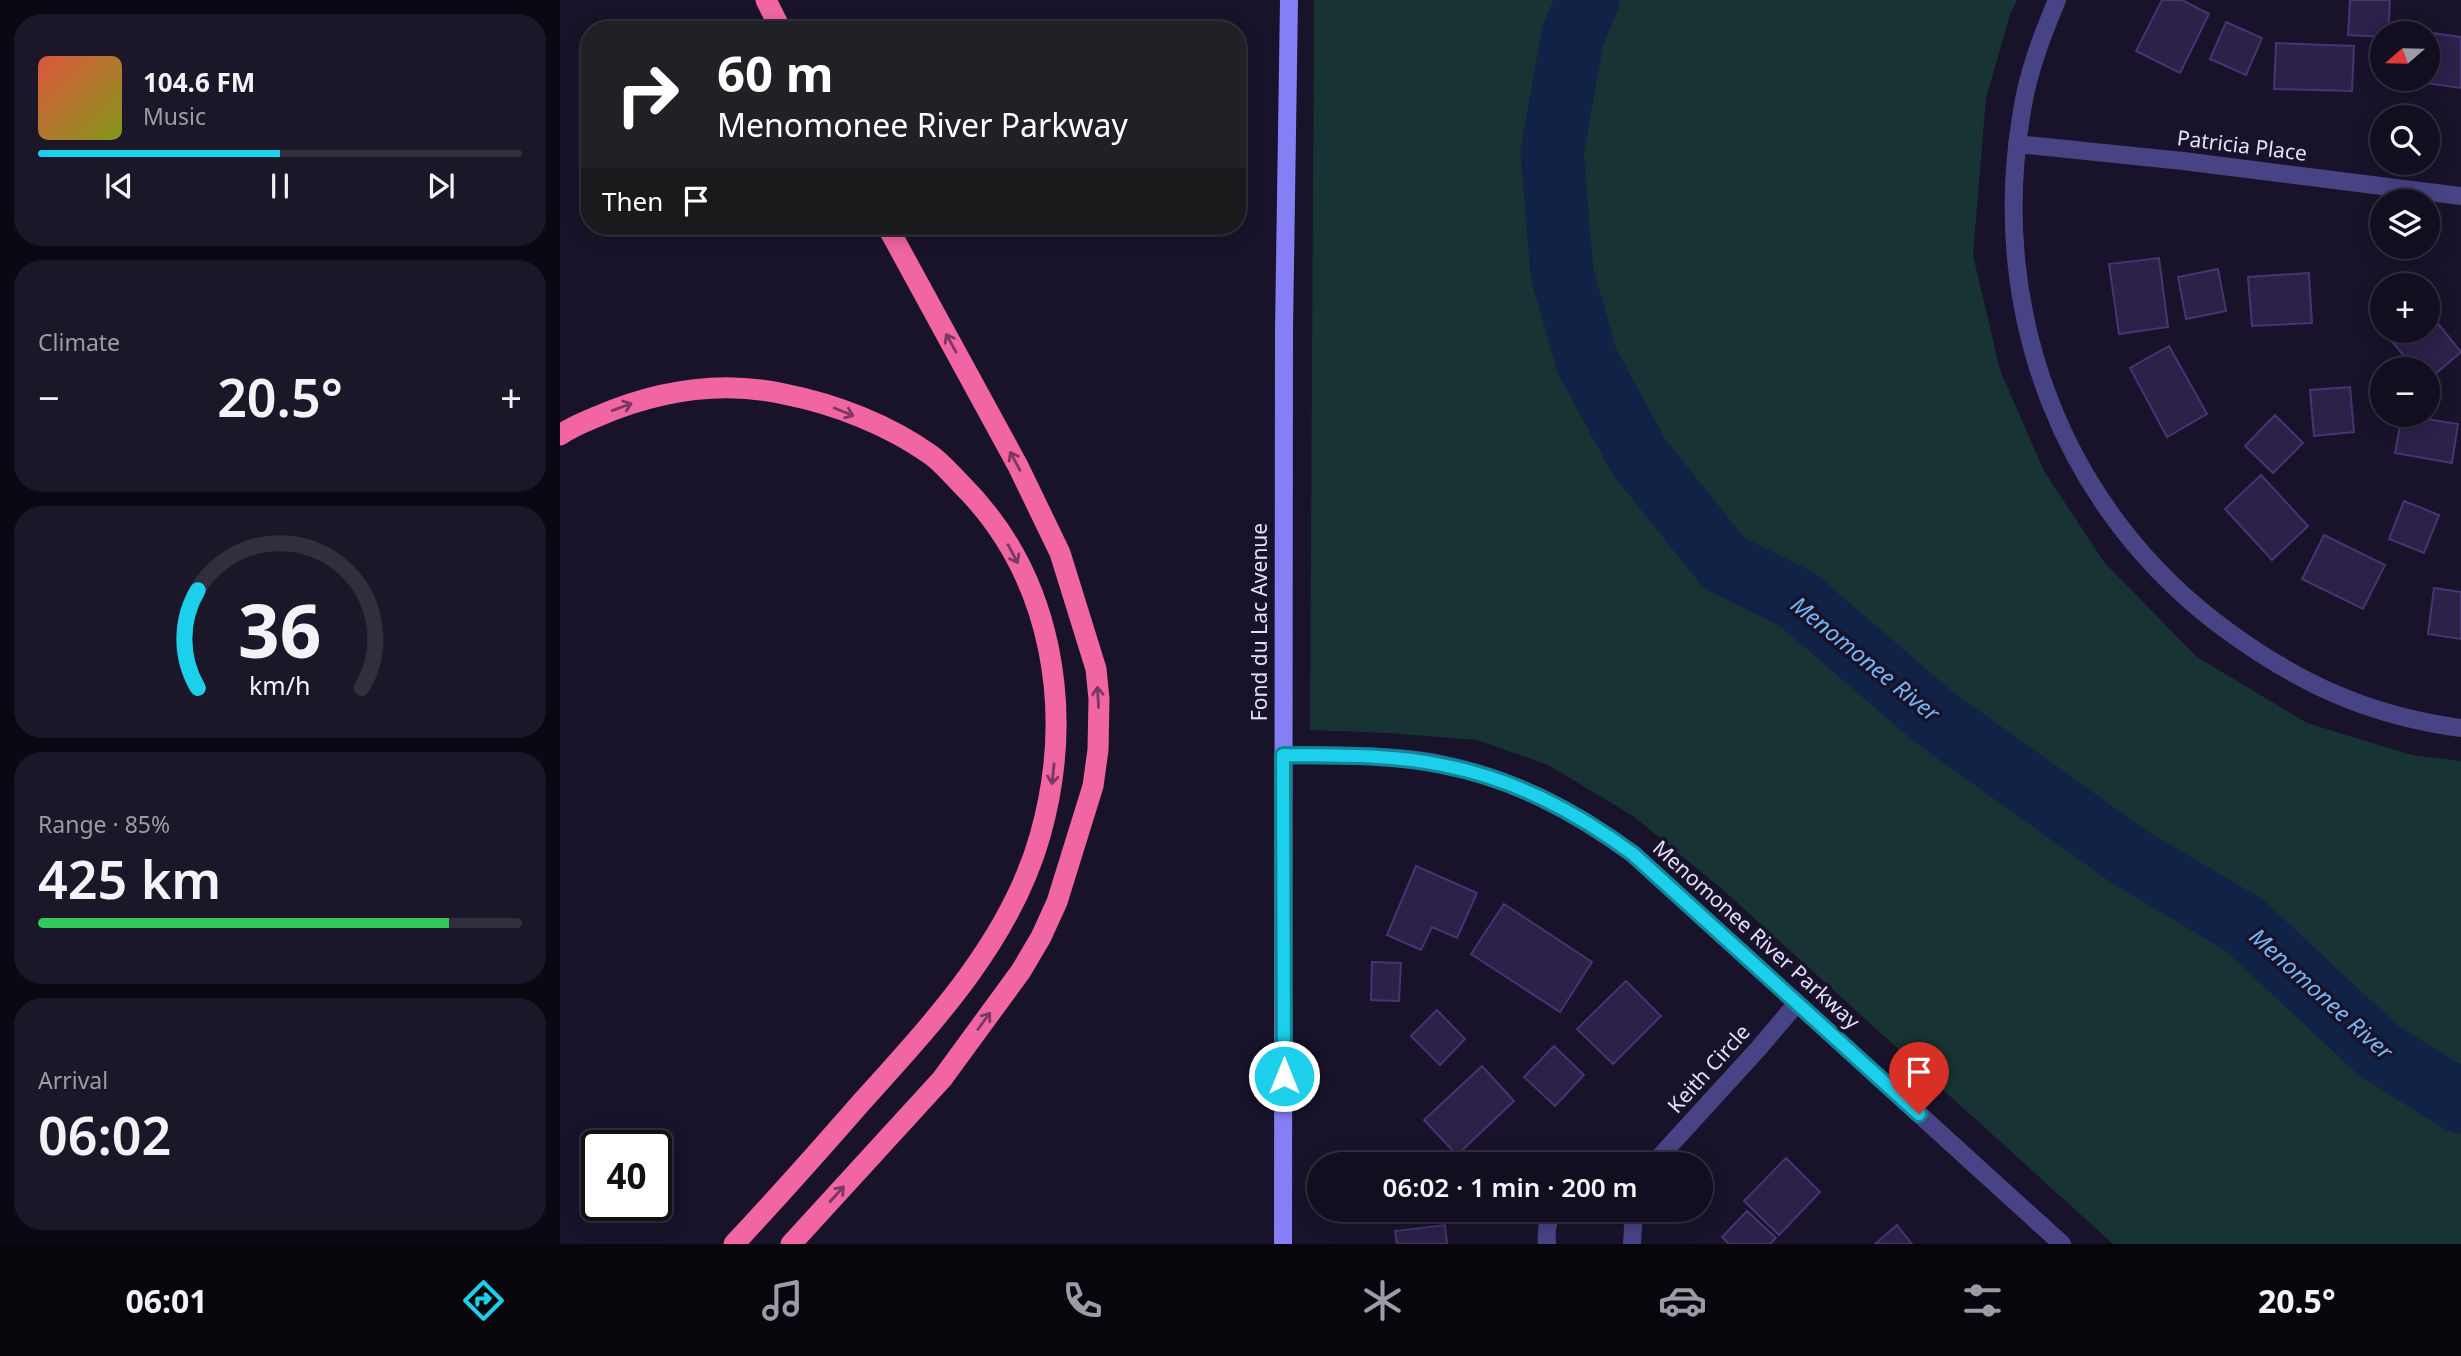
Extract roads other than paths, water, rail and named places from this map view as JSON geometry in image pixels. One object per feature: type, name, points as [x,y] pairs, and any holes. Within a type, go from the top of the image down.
[{"type":"highway","points":[[766,0],[776,21]]},
{"type":"highway","points":[[791,1244],[942,1079],[1021,971],[1057,902],[1093,786],[1098,750],[1099,699],[1096,669],[1060,554],[1018,466],[892,235]]},
{"type":"highway","points":[[560,435],[623,406],[667,393],[710,388],[760,388],[811,399],[894,432],[934,457],[981,504],[999,527],[1026,576],[1044,628],[1054,682],[1056,741],[1053,780],[1025,881],[987,951],[958,990],[734,1244]]},
{"type":"street","name":"Fond du Lac Avenue","points":[[1283,1244],[1284,330],[1289,0]]},
{"type":"street","points":[[2057,0],[2038,47],[2022,109],[2014,192],[2014,251],[2031,345],[2056,420],[2092,488],[2145,557],[2194,607],[2270,661],[2365,707],[2461,728]]},
{"type":"street","name":"Patricia Place","points":[[2017,144],[2183,161],[2461,196]]},
{"type":"street","name":"Menomonee River Parkway","points":[[1283,755],[1370,757],[1440,764],[1482,774],[1521,788],[1561,806],[1598,829],[1633,854],[2062,1244]]},
{"type":"street","name":"Keith Circle","points":[[1664,1152],[1797,1003]]},
{"type":"street","points":[[1547,1244],[1549,1222]]},
{"type":"street","points":[[1632,1244],[1633,1222]]},
{"type":"waterway","name":"Menomonee River","points":[[1588,0],[1573,35],[1552,152],[1562,273],[1587,361],[1639,457],[1724,563],[1798,600],[1935,718],[2128,856],[2244,925],[2379,1051],[2461,1102]]}]
